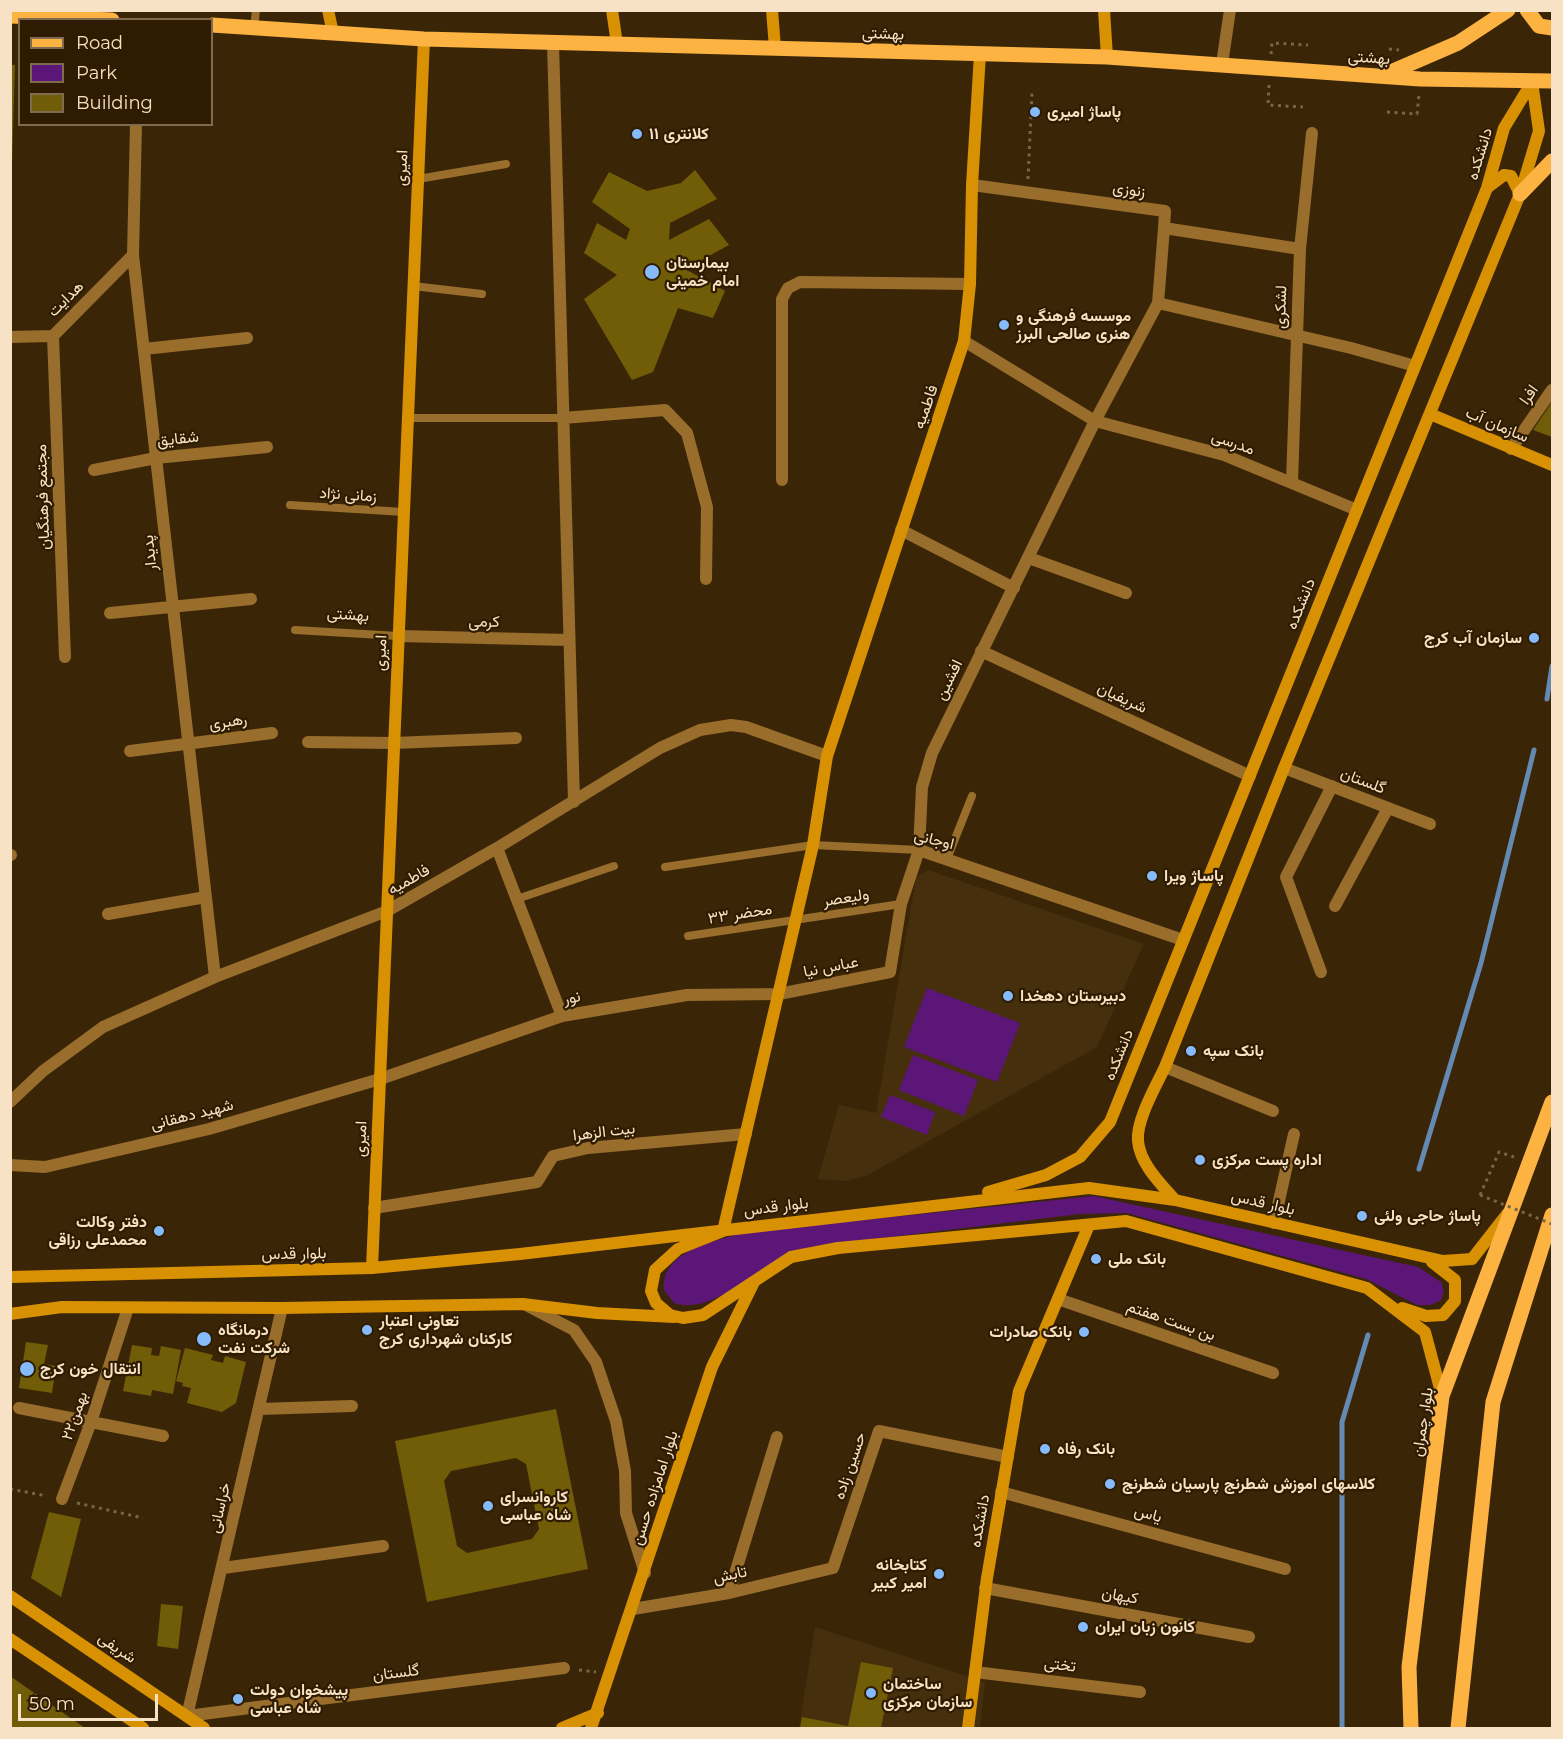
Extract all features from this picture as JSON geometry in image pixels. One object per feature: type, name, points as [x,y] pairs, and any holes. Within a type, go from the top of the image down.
[{"type":"main road","points":[[328,10],[333,33]]},
{"type":"main road","points":[[612,10],[617,44]]},
{"type":"main road","points":[[772,10],[776,48]]},
{"type":"main road","points":[[1104,10],[1107,57]]},
{"type":"main road","points":[[1377,77],[1458,43],[1508,10]]},
{"type":"main road","points":[[1527,10],[1539,26],[1552,28]]},
{"type":"main road","points":[[10,16],[93,14]]},
{"type":"main road","name":"بهشتی","points":[[213,25],[424,39],[1107,57],[1377,77],[1552,81]]},
{"type":"main road","name":"امیری","points":[[372,1268],[424,39]]},
{"type":"main road","name":"فاطمیه","points":[[723,1231],[813,845],[827,756],[901,530],[960,362],[970,284],[972,185],[980,54]]},
{"type":"main road","points":[[1175,1200],[1149,1170],[1137,1141],[1144,1112],[1166,1067],[1284,768],[1520,194],[1539,131],[1532,82]]},
{"type":"main road","name":"دانشکده","points":[[952,1203],[1046,1175],[1080,1157],[1110,1122],[1487,188],[1503,128],[1532,82]]},
{"type":"main road","points":[[1520,194],[1552,160]]},
{"type":"main road","points":[[1487,188],[1504,175],[1511,176],[1520,194]]},
{"type":"main road","name":"سازمان آب","points":[[1430,414],[1552,465]]},
{"type":"main road","name":"بلوار چمران","points":[[1412,1728],[1409,1667],[1443,1396],[1552,1102]]},
{"type":"main road","name":"بلوار قدس","points":[[10,1277],[372,1268],[723,1231],[1089,1188],[1175,1200],[1443,1261],[1472,1259],[1513,1206]]},
{"type":"main road","points":[[1458,1728],[1493,1401],[1552,1215]]},
{"type":"main road","points":[[10,1314],[62,1307],[282,1308],[523,1304],[597,1313],[683,1318],[711,1311],[756,1278],[790,1257],[838,1248],[1126,1221],[1367,1288],[1425,1332],[1443,1396]]},
{"type":"main road","name":"دانشکده","points":[[968,1728],[986,1588],[1019,1391],[1089,1225]]},
{"type":"main road","points":[[683,1318],[670,1315],[656,1303],[651,1291],[655,1270],[678,1250],[723,1231]]},
{"type":"main road","points":[[1392,1305],[1426,1316],[1443,1315],[1455,1301],[1455,1280],[1440,1266],[1421,1256]]},
{"type":"main road","name":"بلوار امامزاده حسن","points":[[591,1728],[633,1609],[712,1367],[756,1278]]},
{"type":"main road","name":"شریفی","points":[[10,1596],[204,1728]]},
{"type":"main road","points":[[10,1639],[143,1728]]},
{"type":"main road","points":[[562,1728],[598,1713]]},
{"type":"street","points":[[1222,64],[1230,10]]},
{"type":"street","points":[[553,43],[574,802]]},
{"type":"street","name":"پدیدار","points":[[136,126],[133,255],[215,977]]},
{"type":"street","name":"لشکری","points":[[1292,482],[1300,249],[1312,133]]},
{"type":"street","name":"زنوزی","points":[[972,185],[1165,211],[1164,228]]},
{"type":"street","points":[[1095,421],[1158,303],[1164,228],[1300,249]]},
{"type":"street","name":"هدایت","points":[[10,337],[53,336],[133,255]]},
{"type":"street","points":[[782,480],[782,299],[788,288],[800,282],[970,284]]},
{"type":"street","points":[[1158,303],[1297,335],[1415,366]]},
{"type":"street","name":"مجتمع فرهنگیان","points":[[53,336],[65,657]]},
{"type":"street","points":[[144,349],[247,338]]},
{"type":"street","name":"مدرسی","points":[[964,341],[1095,421],[1224,455],[1357,510]]},
{"type":"street","name":"افرا","points":[[1511,449],[1552,390]]},
{"type":"street","points":[[563,418],[665,410],[687,433],[707,507],[706,579]]},
{"type":"street","name":"افشین","points":[[890,972],[901,904],[919,850],[922,787],[932,753],[1095,421]]},
{"type":"street","name":"شقایق","points":[[94,470],[156,458],[267,447]]},
{"type":"street","points":[[901,530],[1014,588]]},
{"type":"street","points":[[1029,558],[1126,593]]},
{"type":"street","points":[[110,613],[251,599]]},
{"type":"street","name":"کرمی","points":[[398,636],[569,640]]},
{"type":"street","name":"شریفیان","points":[[981,651],[1250,776]]},
{"type":"street","name":"فاطمیه","points":[[10,1102],[43,1071],[103,1027],[215,977],[387,911],[497,848],[660,748],[708,729],[731,725],[747,727],[827,756]]},
{"type":"street","name":"رهبری","points":[[130,751],[272,733]]},
{"type":"street","points":[[308,742],[394,743],[516,738]]},
{"type":"street","name":"گلستان","points":[[1284,768],[1430,824]]},
{"type":"street","points":[[1321,972],[1286,877],[1332,786]]},
{"type":"street","points":[[1335,906],[1389,808]]},
{"type":"street","points":[[497,848],[562,1016]]},
{"type":"street","name":"اوجانی","points":[[919,850],[1183,940]]},
{"type":"street","points":[[108,914],[206,897]]},
{"type":"street","name":"عباس نیا","points":[[778,994],[890,972]]},
{"type":"street","name":"نور","points":[[380,1079],[562,1016],[687,995],[778,994]]},
{"type":"street","points":[[1166,1067],[1273,1111]]},
{"type":"street","name":"شهید دهقانی","points":[[10,1165],[45,1167],[74,1161],[209,1129],[380,1079]]},
{"type":"street","name":"بیت الزهرا","points":[[374,1208],[537,1182],[553,1156],[588,1148],[746,1134]]},
{"type":"street","points":[[1274,1223],[1294,1134]]},
{"type":"street","name":"بن بست هفتم","points":[[1058,1299],[1273,1373]]},
{"type":"street","points":[[523,1304],[574,1330],[596,1362],[616,1421],[624,1471],[626,1513],[645,1573]]},
{"type":"street","name":"۲۲بهمن","points":[[62,1499],[91,1422],[128,1308]]},
{"type":"street","name":"خراسانی","points":[[188,1716],[282,1308]]},
{"type":"street","points":[[259,1409],[352,1406]]},
{"type":"street","points":[[19,1408],[163,1436]]},
{"type":"street","name":"حسین زاده","points":[[833,1568],[879,1431],[1008,1457]]},
{"type":"street","points":[[729,1593],[777,1437]]},
{"type":"street","name":"یاس","points":[[1001,1492],[1285,1569]]},
{"type":"street","points":[[223,1568],[383,1546]]},
{"type":"street","name":"تابش","points":[[633,1609],[729,1593],[833,1568]]},
{"type":"street","name":"کیهان","points":[[986,1588],[1249,1637]]},
{"type":"street","name":"گلستان","points":[[188,1716],[564,1668]]},
{"type":"street","name":"تختی","points":[[975,1672],[1140,1692]]},
{"type":"lane","points":[[254,28],[256,10]]},
{"type":"lane","points":[[418,179],[506,164]]},
{"type":"lane","points":[[413,286],[482,294]]},
{"type":"lane","points":[[408,418],[563,418]]},
{"type":"lane","name":"زمانی نژاد","points":[[290,505],[404,512]]},
{"type":"lane","name":"بهشتی","points":[[295,630],[398,636]]},
{"type":"lane","points":[[947,859],[972,796]]},
{"type":"lane","name":"اوجانی","points":[[664,867],[813,845],[919,850]]},
{"type":"lane","points":[[517,899],[614,866]]},
{"type":"lane","name":"ولیعصر","points":[[796,920],[901,904]]},
{"type":"lane","name":"محضر ۳۳","points":[[688,936],[796,920]]},
{"type":"path","points":[[1272,43],[1308,45]]},
{"type":"path","points":[[1028,193],[1032,93]]},
{"type":"path","points":[[1268,105],[1303,107]]},
{"type":"path","points":[[1387,112],[1418,114]]},
{"type":"path","points":[[1499,1152],[1480,1195],[1552,1224]]},
{"type":"path","points":[[564,1668],[610,1674]]},
{"type":"shaded area","name":"دبیرستان دهخدا","points":[[928,870],[1144,944],[1097,1047],[866,1176],[844,1181],[818,1179],[839,1105],[876,1113],[916,878]]},
{"type":"shaded area","points":[[815,1627],[985,1682],[980,1728],[799,1728]]},
{"type":"green space","points":[[927,988],[1020,1023],[997,1082],[904,1047]]},
{"type":"green space","points":[[913,1055],[978,1080],[964,1116],[899,1090]]},
{"type":"green space","points":[[890,1095],[935,1112],[927,1135],[881,1117]]},
{"type":"green space","points":[[1094,1196],[1418,1267],[1441,1282],[1444,1291],[1441,1300],[1431,1305],[1417,1305],[1366,1279],[1127,1213],[1080,1214],[815,1246],[788,1255],[732,1290],[702,1303],[688,1305],[674,1303],[664,1290],[665,1276],[681,1256],[708,1243],[749,1232]]},
{"type":"building","points":[[10,65],[15,65],[12,164],[10,163]]},
{"type":"building","name":"بیمارستان امام خمینی","points":[[695,170],[717,199],[670,223],[669,240],[709,219],[729,245],[685,269],[725,291],[713,318],[678,308],[653,372],[632,380],[584,299],[617,275],[584,253],[597,223],[626,240],[630,229],[592,202],[609,172],[647,191],[681,183]]},
{"type":"building","points":[[1552,402],[1552,437],[1533,430]]},
{"type":"building","points":[[26,1342],[48,1345],[44,1364],[56,1366],[52,1393],[19,1388]]},
{"type":"building","points":[[132,1345],[152,1348],[151,1355],[159,1356],[161,1346],[181,1350],[173,1394],[152,1390],[151,1396],[123,1391]]},
{"type":"building","points":[[185,1348],[213,1355],[211,1360],[223,1363],[225,1356],[246,1362],[236,1403],[222,1412],[187,1403],[191,1388],[182,1386],[183,1383],[176,1381]]},
{"type":"building","points":[[556,1409],[588,1569],[427,1602],[395,1441]],"holes":[[[516,1458],[526,1464],[539,1529],[532,1539],[467,1553],[457,1546],[444,1481],[451,1471]]]},
{"type":"building","points":[[49,1512],[81,1519],[61,1597],[31,1578]]},
{"type":"building","points":[[161,1604],[183,1606],[178,1649],[157,1646]]},
{"type":"building","name":"ساختمان سازمان مرکزی","points":[[861,1662],[893,1668],[881,1728],[800,1728],[802,1717],[848,1726]]},
{"type":"building","points":[[10,1676],[85,1728],[10,1728]]},
{"type":"waterway","points":[[1547,699],[1552,666]]},
{"type":"waterway","points":[[1419,1169],[1481,963],[1534,750]]},
{"type":"waterway","points":[[1342,1728],[1342,1422],[1368,1335]]},
{"type":"place","name":"پاساژ امیری","points":[[1035,112]]},
{"type":"place","name":"کلانتری ۱۱","points":[[637,134]]},
{"type":"place","name":"بیمارستان امام خمینی","points":[[652,272]]},
{"type":"place","name":"موسسه فرهنگی و هنری صالحی البرز","points":[[1004,325]]},
{"type":"place","name":"سازمان آب کرج","points":[[1534,638]]},
{"type":"place","name":"پاساژ ویرا","points":[[1152,876]]},
{"type":"place","name":"دبیرستان دهخدا","points":[[1008,996]]},
{"type":"place","name":"بانک سپه","points":[[1191,1051]]},
{"type":"place","name":"اداره پست مرکزی","points":[[1200,1160]]},
{"type":"place","name":"پاساژ حاجی ولئی","points":[[1362,1216]]},
{"type":"place","name":"دفتر وکالت محمدعلی رزاقی","points":[[159,1231]]},
{"type":"place","name":"بانک ملی","points":[[1096,1259]]},
{"type":"place","name":"تعاونی اعتبار کارکنان شهرداری کرج","points":[[367,1330]]},
{"type":"place","name":"بانک صادرات","points":[[1084,1332]]},
{"type":"place","name":"درمانگاه شرکت نفت","points":[[204,1339]]},
{"type":"place","name":"انتقال خون کرج","points":[[27,1369]]},
{"type":"place","name":"بانک رفاه","points":[[1045,1449]]},
{"type":"place","name":"کلاسهای اموزش شطرنج پارسیان شطرنج","points":[[1110,1484]]},
{"type":"place","name":"کاروانسرای شاه عباسی","points":[[488,1506]]},
{"type":"place","name":"کتابخانه امیر کبیر","points":[[939,1574]]},
{"type":"place","name":"کانون زبان ایران","points":[[1083,1627]]},
{"type":"place","name":"ساختمان سازمان مرکزی","points":[[871,1693]]},
{"type":"place","name":"پیشخوان دولت شاه عباسی","points":[[238,1699]]}]
